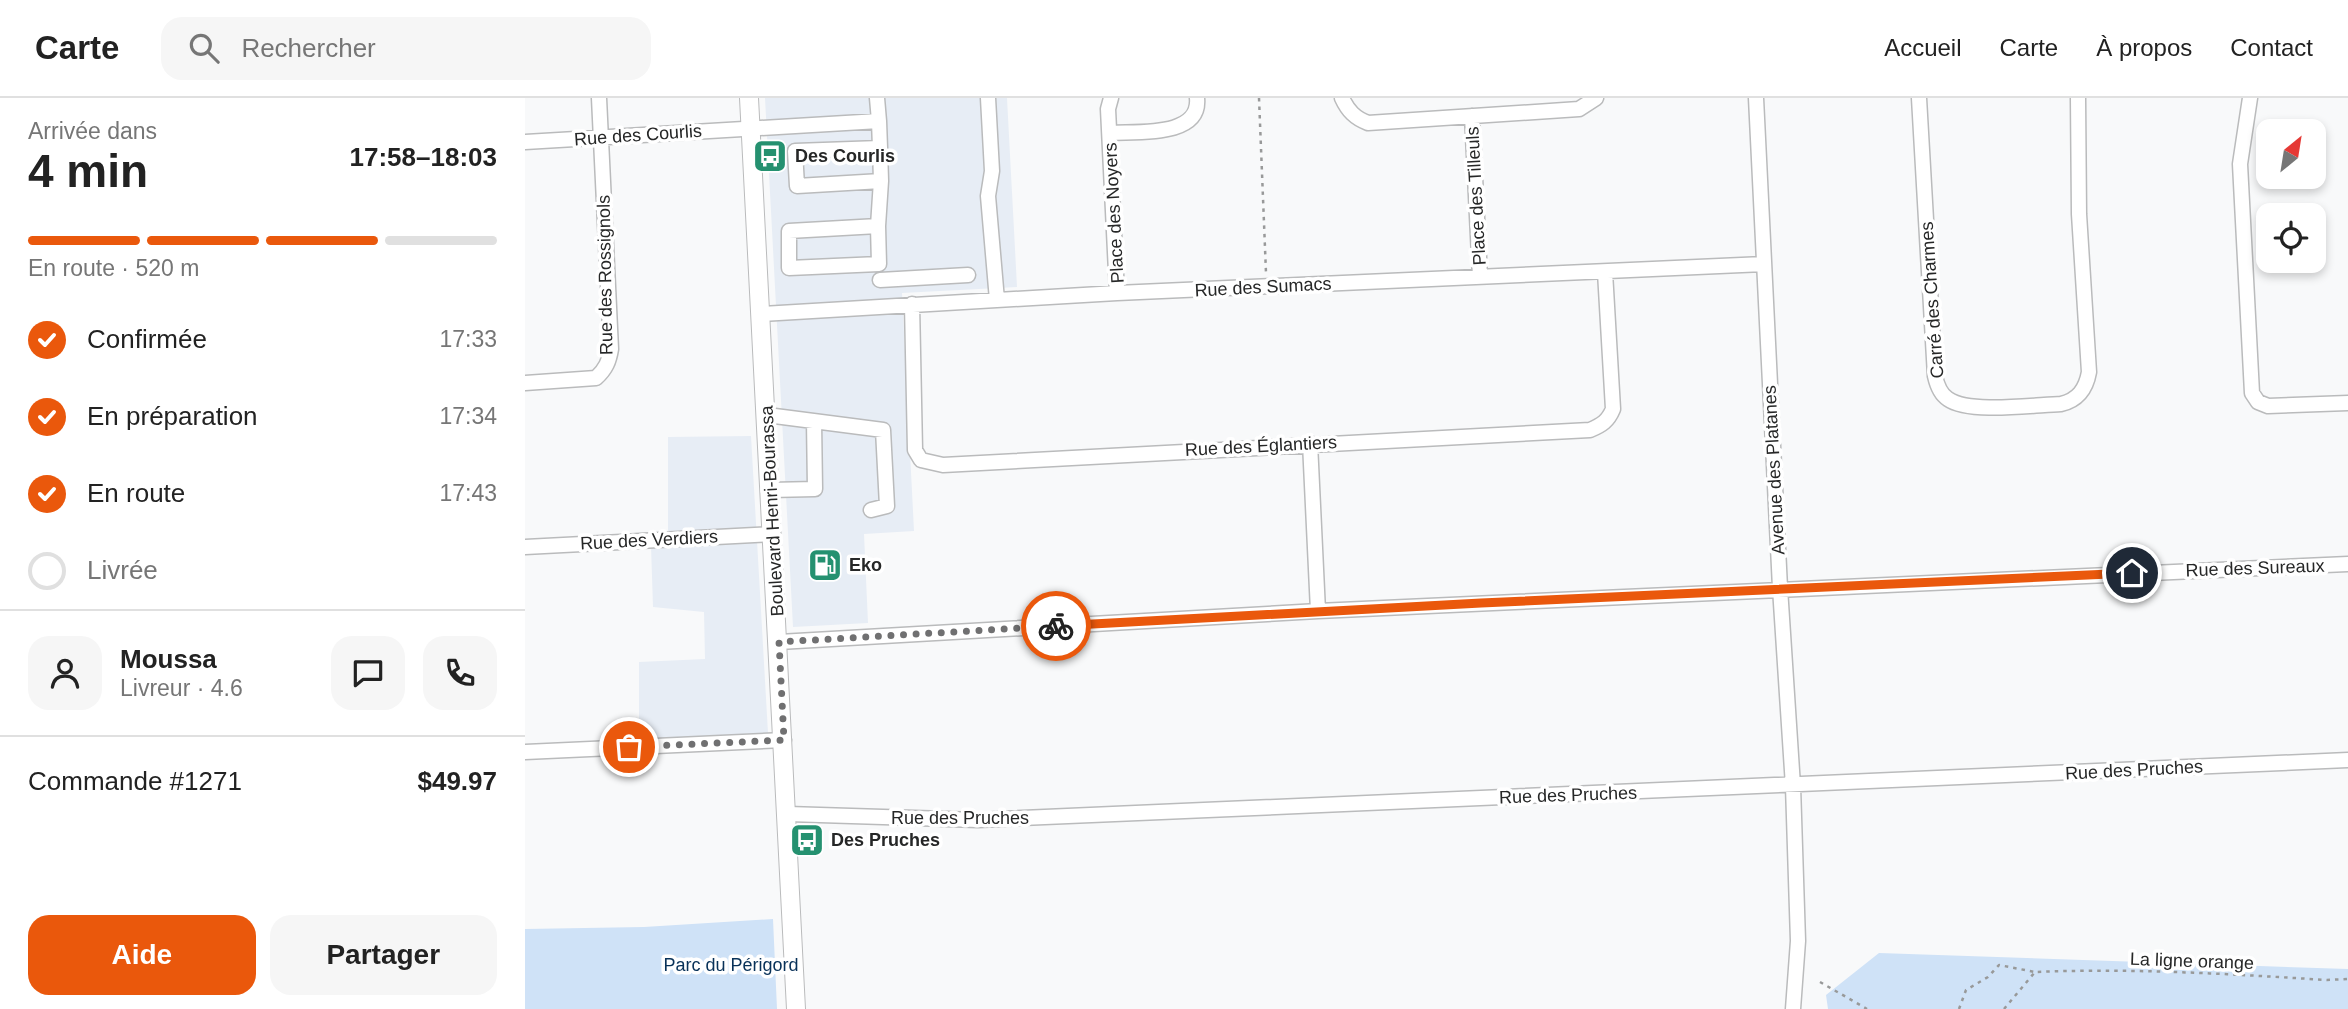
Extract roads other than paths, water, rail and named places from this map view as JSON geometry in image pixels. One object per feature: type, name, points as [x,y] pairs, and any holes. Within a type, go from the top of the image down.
[{"type":"main road","name":"Boulevard Henri-Bourassa","points":[[749,98],[796,1009]]},
{"type":"street","points":[[599,98],[601,138]]},
{"type":"street","points":[[877,98],[882,305]]},
{"type":"street","points":[[988,98],[992,171],[988,196],[997,300]]},
{"type":"street","name":"Place des Noyers","points":[[1111,98],[1108,109],[1118,293]]},
{"type":"street","name":"Place des Noyers","points":[[1110,133],[1175,128],[1186,124],[1193,116],[1197,98]]},
{"type":"street","name":"Place des Tilleuls","points":[[1342,98],[1350,112],[1368,123],[1579,109],[1596,98]]},
{"type":"street","name":"Avenue des Platanes","points":[[1756,98],[1780,588],[1793,786],[1798,941],[1793,1009]]},
{"type":"street","name":"Carré des Charmes","points":[[1919,98],[1935,376],[1938,388],[1945,398],[1968,407],[2061,404],[2072,401],[2087,383],[2089,372],[2079,215],[2078,98]]},
{"type":"street","points":[[2250,98],[2240,164],[2252,393],[2258,402],[2268,406],[2348,403]]},
{"type":"street","name":"Place des Tilleuls","points":[[1472,116],[1480,277]]},
{"type":"street","name":"Rue des Courlis","points":[[525,142],[879,121]]},
{"type":"street","name":"Rue des Rossignols","points":[[525,383],[596,378],[604,371],[609,360],[611,349],[601,138]]},
{"type":"street","points":[[880,148],[795,151],[797,186],[881,181]]},
{"type":"street","points":[[878,226],[789,231],[789,268],[879,264]]},
{"type":"street","name":"Rue des Sumacs","points":[[761,314],[1118,293],[1764,264]]},
{"type":"street","name":"Rue des Églantiers","points":[[912,304],[913,438],[915,450],[921,460],[932,464],[1590,430],[1602,425],[1610,417],[1614,401],[1605,272]]},
{"type":"street","points":[[880,280],[968,275]]},
{"type":"street","points":[[767,415],[883,430],[887,506],[871,510]]},
{"type":"street","points":[[770,491],[815,489],[814,421]]},
{"type":"street","points":[[1310,443],[1318,611]]},
{"type":"street","name":"Rue des Verdiers","points":[[525,547],[773,534]]},
{"type":"street","name":"Rue des Sureaux","points":[[779,642],[1780,588],[2348,564]]},
{"type":"street","points":[[525,752],[784,740]]},
{"type":"street","name":"Rue des Pruches","points":[[788,814],[978,820],[2348,760]]},
{"type":"place","name":"Des Courlis","points":[[770,156]]},
{"type":"place","name":"Eko","points":[[825,565]]},
{"type":"place","name":"Des Pruches","points":[[807,840]]},
{"type":"park label","name":"Parc du Périgord","points":[[731,965]]}]
